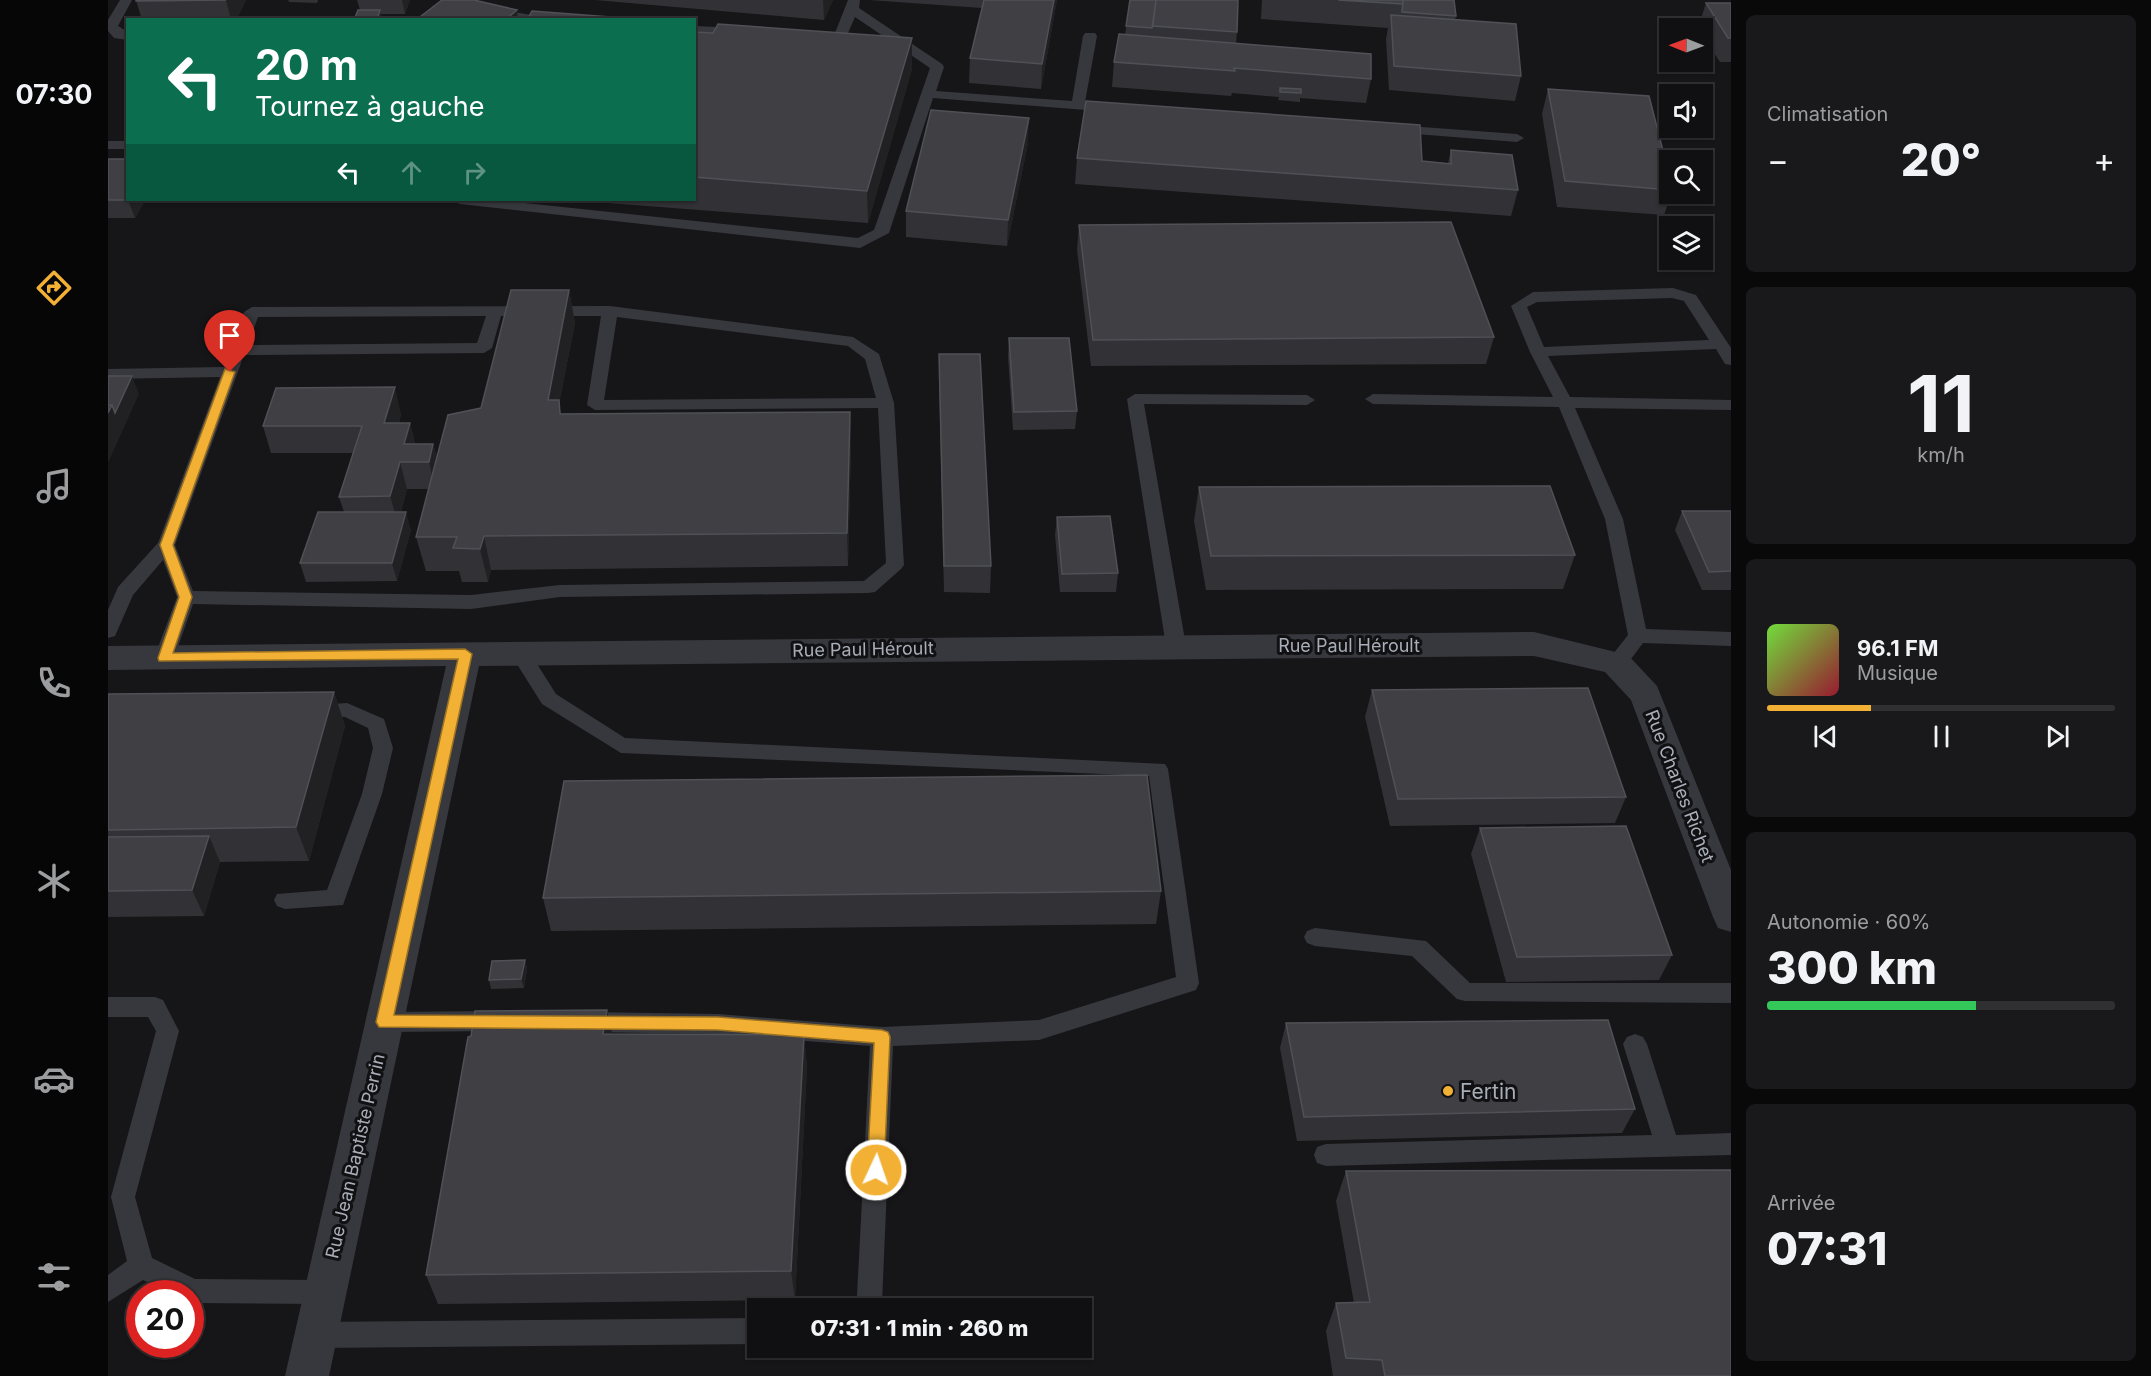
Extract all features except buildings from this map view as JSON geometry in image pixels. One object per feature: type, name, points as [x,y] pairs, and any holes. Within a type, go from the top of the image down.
[{"type":"street","name":"Rue Paul Héroult","points":[[108,658],[1534,644],[1616,663]]},
{"type":"street","name":"Rue Jean Baptiste Perrin","points":[[307,1376],[465,654]]},
{"type":"street","name":"Rue Charles Richet","points":[[1616,663],[1646,695],[1731,917]]},
{"type":"lane","points":[[126,0],[111,26],[119,35],[126,36]]},
{"type":"lane","points":[[469,201],[860,243],[881,233],[937,67],[853,4],[840,37],[800,36]]},
{"type":"lane","points":[[485,10],[526,18]]},
{"type":"lane","points":[[696,30],[753,33]]},
{"type":"lane","points":[[1078,105],[1090,36]]},
{"type":"lane","points":[[928,94],[1125,109]]},
{"type":"lane","points":[[1375,127],[1517,138]]},
{"type":"lane","points":[[108,145],[126,145]]},
{"type":"lane","points":[[1638,636],[1614,519],[1566,405],[1538,352],[1519,306],[1533,297],[1673,293],[1690,298],[1731,360]]},
{"type":"lane","points":[[238,350],[484,348],[495,311]]},
{"type":"lane","points":[[610,311],[595,405],[886,403]]},
{"type":"lane","points":[[108,631],[125,592],[166,545],[252,312],[610,311],[853,342],[873,357],[886,403],[895,565],[868,587],[560,591],[471,602],[186,597]]},
{"type":"lane","points":[[1538,352],[1720,344]]},
{"type":"lane","points":[[108,374],[230,372]]},
{"type":"lane","points":[[1176,646],[1135,399],[1307,400]]},
{"type":"lane","points":[[1373,399],[1566,405],[1731,405]]},
{"type":"lane","points":[[164,658],[186,597],[166,545]]},
{"type":"lane","points":[[1616,663],[1638,636],[1668,634],[1731,639]]},
{"type":"lane","points":[[520,653],[549,699],[621,745],[1158,769],[1188,983],[1039,1030],[882,1037],[718,1024],[558,1022]]},
{"type":"lane","points":[[285,900],[335,899],[372,794],[383,748],[377,724],[347,710],[299,711]]},
{"type":"lane","points":[[1315,937],[1418,947],[1465,992],[1731,993]]},
{"type":"lane","points":[[108,1007],[155,1007],[168,1031],[123,1197],[141,1266]]},
{"type":"lane","points":[[384,1022],[524,1022]]},
{"type":"lane","points":[[869,1298],[882,1037]]},
{"type":"lane","points":[[1635,1044],[1667,1145]]},
{"type":"lane","points":[[1326,1155],[1731,1143]]},
{"type":"lane","points":[[108,1290],[141,1266]]},
{"type":"lane","points":[[141,1266],[194,1291],[324,1292]]},
{"type":"lane","points":[[315,1335],[747,1331]]},
{"type":"place","name":"Fertin","points":[[1448,1091]]},
{"type":"route","points":[[230,372],[166,545],[186,597],[164,658],[465,654],[384,1022],[718,1024],[882,1037],[876,1170]]}]
